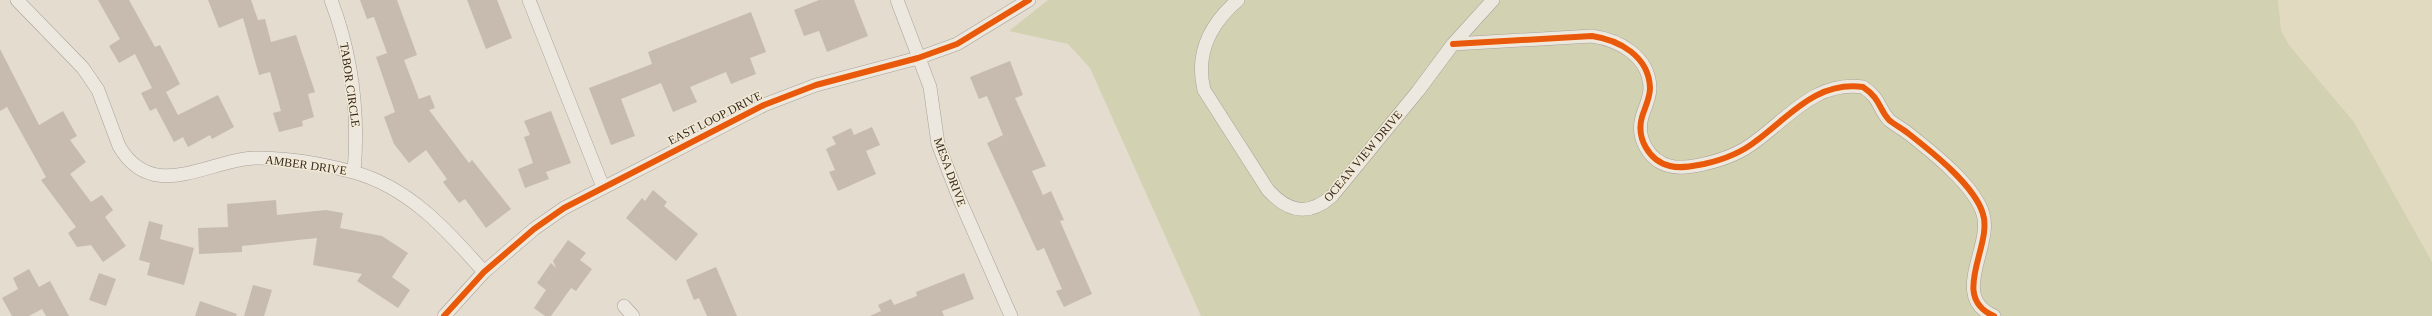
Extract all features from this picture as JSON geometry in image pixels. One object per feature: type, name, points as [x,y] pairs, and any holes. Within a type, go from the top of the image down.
[{"type":"street","name":"AMBER DRIVE","points":[[17,0],[83,68],[98,90],[119,146],[124,155],[138,167],[165,176],[177,176],[236,160],[257,158],[309,164],[354,172],[386,186],[427,212],[446,229],[484,272]]},
{"type":"street","name":"TABOR CIRCLE","points":[[331,0],[349,59],[356,128],[354,172]]},
{"type":"street","points":[[529,0],[603,187]]},
{"type":"street","name":"MESA DRIVE","points":[[896,0],[930,87],[938,144],[959,198],[1012,316]]},
{"type":"street","name":"EAST LOOP DRIVE","points":[[444,316],[484,272],[534,229],[564,208],[764,105],[816,85],[918,58],[967,40],[1028,0]]},
{"type":"street","name":"OCEAN VIEW DRIVE","points":[[1238,0],[1219,18],[1202,49],[1200,77],[1204,90],[1268,190],[1279,201],[1289,207],[1301,210],[1318,206],[1332,196],[1418,91],[1453,44],[1493,0]]},
{"type":"street","points":[[1453,44],[1592,36],[1609,38],[1624,46],[1643,65],[1648,78],[1648,102],[1642,118],[1640,130],[1643,142],[1648,152],[1657,161],[1675,167],[1709,163],[1738,152],[1755,142],[1810,97],[1824,90],[1838,87],[1863,87],[1880,103],[1889,119],[1909,134],[1956,176],[1980,204],[1984,215],[1984,238],[1974,275],[1973,290],[1982,308],[1994,316]]},
{"type":"street","points":[[624,306],[633,316]]},
{"type":"shaded area","points":[[2278,0],[2432,0],[2432,263],[2354,122],[2289,45],[2281,30]]},
{"type":"green space","points":[[1048,0],[2278,0],[2281,30],[2289,45],[2354,122],[2432,262],[2432,316],[1201,316],[1090,68],[1068,44],[1009,31]]},
{"type":"building","points":[[98,0],[129,0],[155,47],[160,45],[180,84],[166,92],[178,115],[218,95],[234,127],[212,139],[210,135],[188,147],[183,137],[174,142],[156,108],[150,111],[141,93],[152,88],[135,54],[119,63],[109,46],[120,39]]},
{"type":"building","points":[[208,0],[251,0],[258,20],[265,19],[271,42],[296,35],[315,92],[308,94],[314,117],[302,121],[303,126],[279,132],[273,113],[281,111],[270,72],[259,75],[243,18],[219,28]]},
{"type":"building","points":[[360,0],[397,0],[417,55],[404,60],[419,99],[430,95],[435,108],[429,110],[469,163],[472,160],[511,209],[486,228],[465,199],[459,203],[443,182],[447,179],[426,150],[409,163],[394,144],[384,117],[395,112],[376,57],[387,53],[374,17],[367,19]]},
{"type":"building","points":[[467,0],[497,0],[512,38],[486,49]]},
{"type":"building","points":[[819,0],[854,0],[868,36],[827,52],[819,31],[804,36],[794,10]]},
{"type":"building","points":[[751,12],[766,52],[750,58],[756,74],[731,84],[726,72],[690,87],[697,102],[673,112],[661,83],[621,99],[635,136],[611,145],[589,88],[652,64],[648,52]]},
{"type":"building","points":[[0,49],[39,125],[63,111],[77,136],[70,140],[86,162],[70,174],[91,202],[102,195],[113,210],[105,217],[126,246],[103,262],[91,245],[77,247],[68,233],[76,227],[41,180],[46,177],[7,107],[0,111]]},
{"type":"building","points":[[1010,61],[1023,95],[1015,98],[1046,166],[1032,171],[1043,195],[1051,191],[1064,220],[1060,221],[1092,294],[1064,307],[1056,291],[1062,289],[1044,248],[1037,251],[987,143],[1003,135],[987,96],[979,99],[970,77]]},
{"type":"building","points":[[551,111],[571,163],[546,172],[549,179],[525,188],[518,169],[533,163],[524,137],[530,135],[524,121]]},
{"type":"building","points":[[872,127],[880,145],[866,151],[876,174],[838,191],[829,172],[835,170],[826,149],[836,144],[832,137],[851,128],[854,135]]},
{"type":"building","points":[[653,190],[667,202],[664,206],[698,234],[676,261],[626,218],[642,198],[645,201]]},
{"type":"building","points":[[276,200],[277,215],[326,210],[343,213],[340,228],[382,236],[408,253],[392,277],[410,290],[398,308],[357,281],[362,274],[313,265],[317,238],[242,246],[242,252],[199,254],[198,228],[228,227],[227,204]]},
{"type":"building","points":[[149,221],[163,225],[160,239],[194,248],[184,285],[147,275],[150,263],[139,260]]},
{"type":"building","points":[[568,240],[586,253],[580,260],[592,269],[576,291],[571,288],[551,316],[545,316],[534,308],[546,290],[537,283],[551,263],[556,268],[553,261]]},
{"type":"building","points":[[716,267],[737,316],[707,316],[699,298],[694,300],[686,280]]},
{"type":"building","points":[[29,269],[39,287],[50,281],[69,316],[46,316],[42,309],[29,316],[12,316],[2,298],[18,289],[13,278]]},
{"type":"building","points":[[99,273],[116,279],[106,306],[89,300]]},
{"type":"building","points":[[964,273],[974,299],[942,311],[944,316],[870,316],[881,311],[878,305],[891,299],[894,305],[917,296],[916,292]]},
{"type":"building","points":[[253,285],[272,290],[264,316],[244,316]]},
{"type":"building","points":[[200,301],[237,314],[236,316],[195,316]]},
{"type":"cycle path","points":[[444,316],[484,272],[534,229],[564,208],[764,105],[816,85],[918,58],[957,44],[1029,0]]},
{"type":"cycle path","points":[[1453,44],[1592,36],[1612,41],[1622,46],[1638,59],[1644,67],[1648,77],[1650,92],[1641,125],[1641,133],[1646,148],[1656,159],[1674,167],[1687,167],[1704,164],[1731,156],[1750,145],[1792,111],[1817,95],[1831,89],[1863,87],[1873,96],[1885,116],[1907,132],[1952,170],[1971,192],[1978,203],[1983,214],[1984,227],[1983,241],[1975,270],[1973,284],[1975,297],[1981,307],[1994,316]]}]
